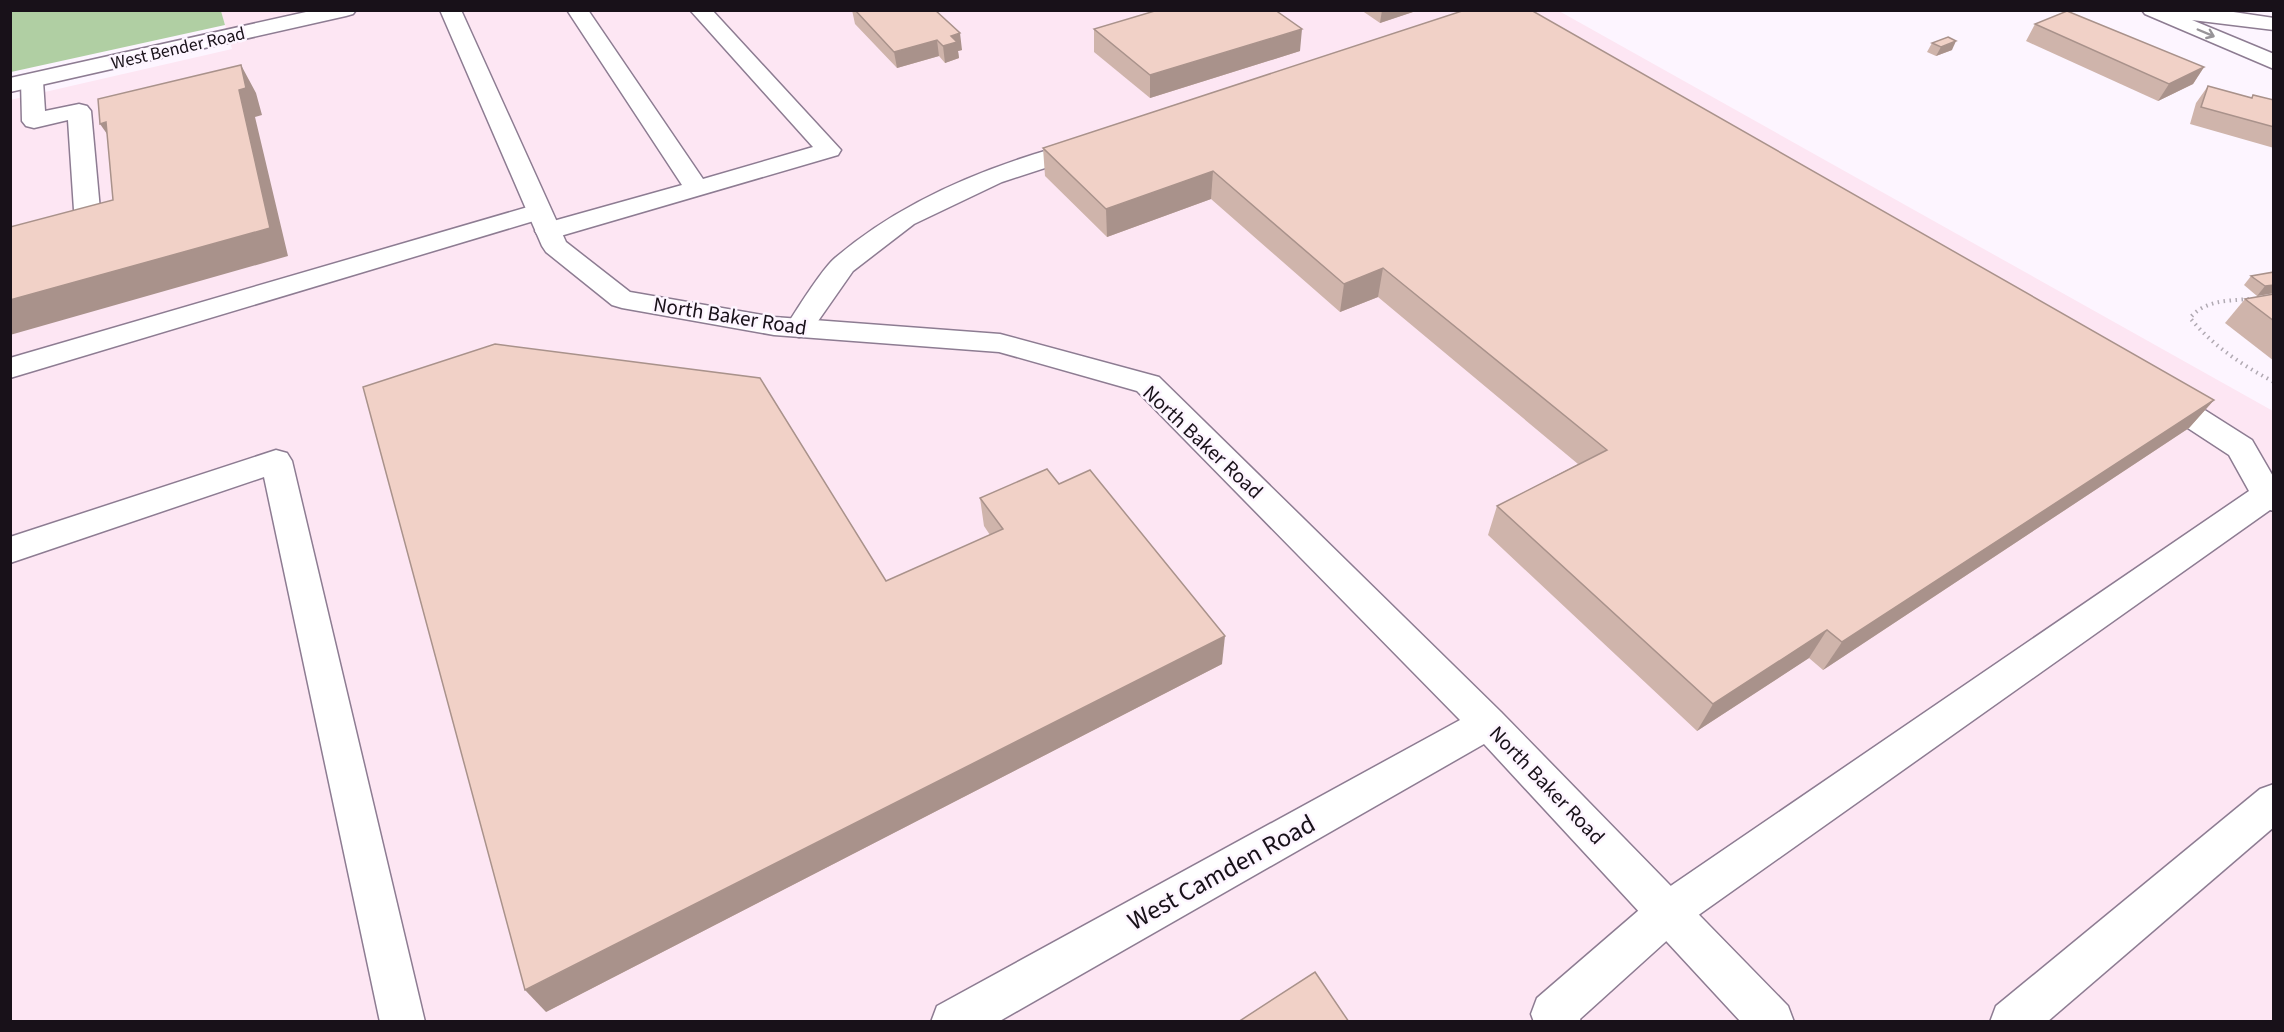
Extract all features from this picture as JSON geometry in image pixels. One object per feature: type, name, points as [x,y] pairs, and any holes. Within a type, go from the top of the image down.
[{"type":"street","name":"West Bender Road","points":[[21,83],[346,10]]},
{"type":"street","name":"North Baker Road","points":[[450,10],[555,246],[622,299],[774,326],[1000,343],[1148,384],[1488,723],[1772,1022]]},
{"type":"street","points":[[577,10],[697,189]]},
{"type":"street","points":[[10,368],[543,221],[697,189],[829,150],[700,10]]},
{"type":"street","points":[[2152,10],[2274,62]]},
{"type":"street","points":[[2175,10],[2274,24]]},
{"type":"street","points":[[21,83],[34,121]]},
{"type":"street","points":[[10,127],[79,111],[87,210]]},
{"type":"street","points":[[799,328],[843,265],[905,219],[993,177],[1106,141]]},
{"type":"street","points":[[1559,1022],[1553,1014],[1668,912],[2270,497],[2241,448],[2185,410],[2133,381]]},
{"type":"street","points":[[10,550],[276,461],[403,1022]]},
{"type":"street","name":"West Camden Road","points":[[953,1022],[1488,723]]},
{"type":"street","points":[[2012,1022],[2274,802]]},
{"type":"path","points":[[2251,299],[2206,304],[2195,310],[2190,318],[2198,329],[2254,372],[2274,382]]},
{"type":"shaded area","points":[[221,11],[1559,11],[2273,411],[2273,1021],[11,1021],[10,100],[232,49]]},
{"type":"green space","points":[[10,11],[221,11],[225,25],[11,72]]},
{"type":"building","points":[[855,10],[935,10],[960,33],[951,36],[957,42],[943,46],[937,40],[894,52]]},
{"type":"building","points":[[1158,10],[1275,10],[1302,29],[1150,75],[1094,29]]},
{"type":"building","points":[[1465,10],[1531,10],[2214,400],[1842,642],[1827,630],[1713,704],[1497,506],[1607,450],[1383,268],[1344,284],[1213,171],[1106,209],[1043,148]]},
{"type":"building","points":[[2067,11],[2204,67],[2169,84],[2035,24]]},
{"type":"building","points":[[1948,37],[1956,41],[1941,47],[1932,43]]},
{"type":"building","points":[[241,65],[246,88],[239,90],[270,228],[10,300],[10,227],[113,200],[106,122],[100,124],[98,99]]},
{"type":"building","points":[[2208,86],[2252,98],[2253,95],[2274,100],[2274,127],[2201,107]]},
{"type":"building","points":[[2274,272],[2274,285],[2265,286],[2251,276]]},
{"type":"building","points":[[2274,294],[2274,321],[2245,299]]},
{"type":"building","points":[[495,344],[760,378],[886,581],[1003,529],[980,498],[1047,469],[1059,484],[1090,470],[1225,636],[525,990],[363,387]]},
{"type":"building","points":[[1315,972],[1349,1022],[1238,1022]]}]
